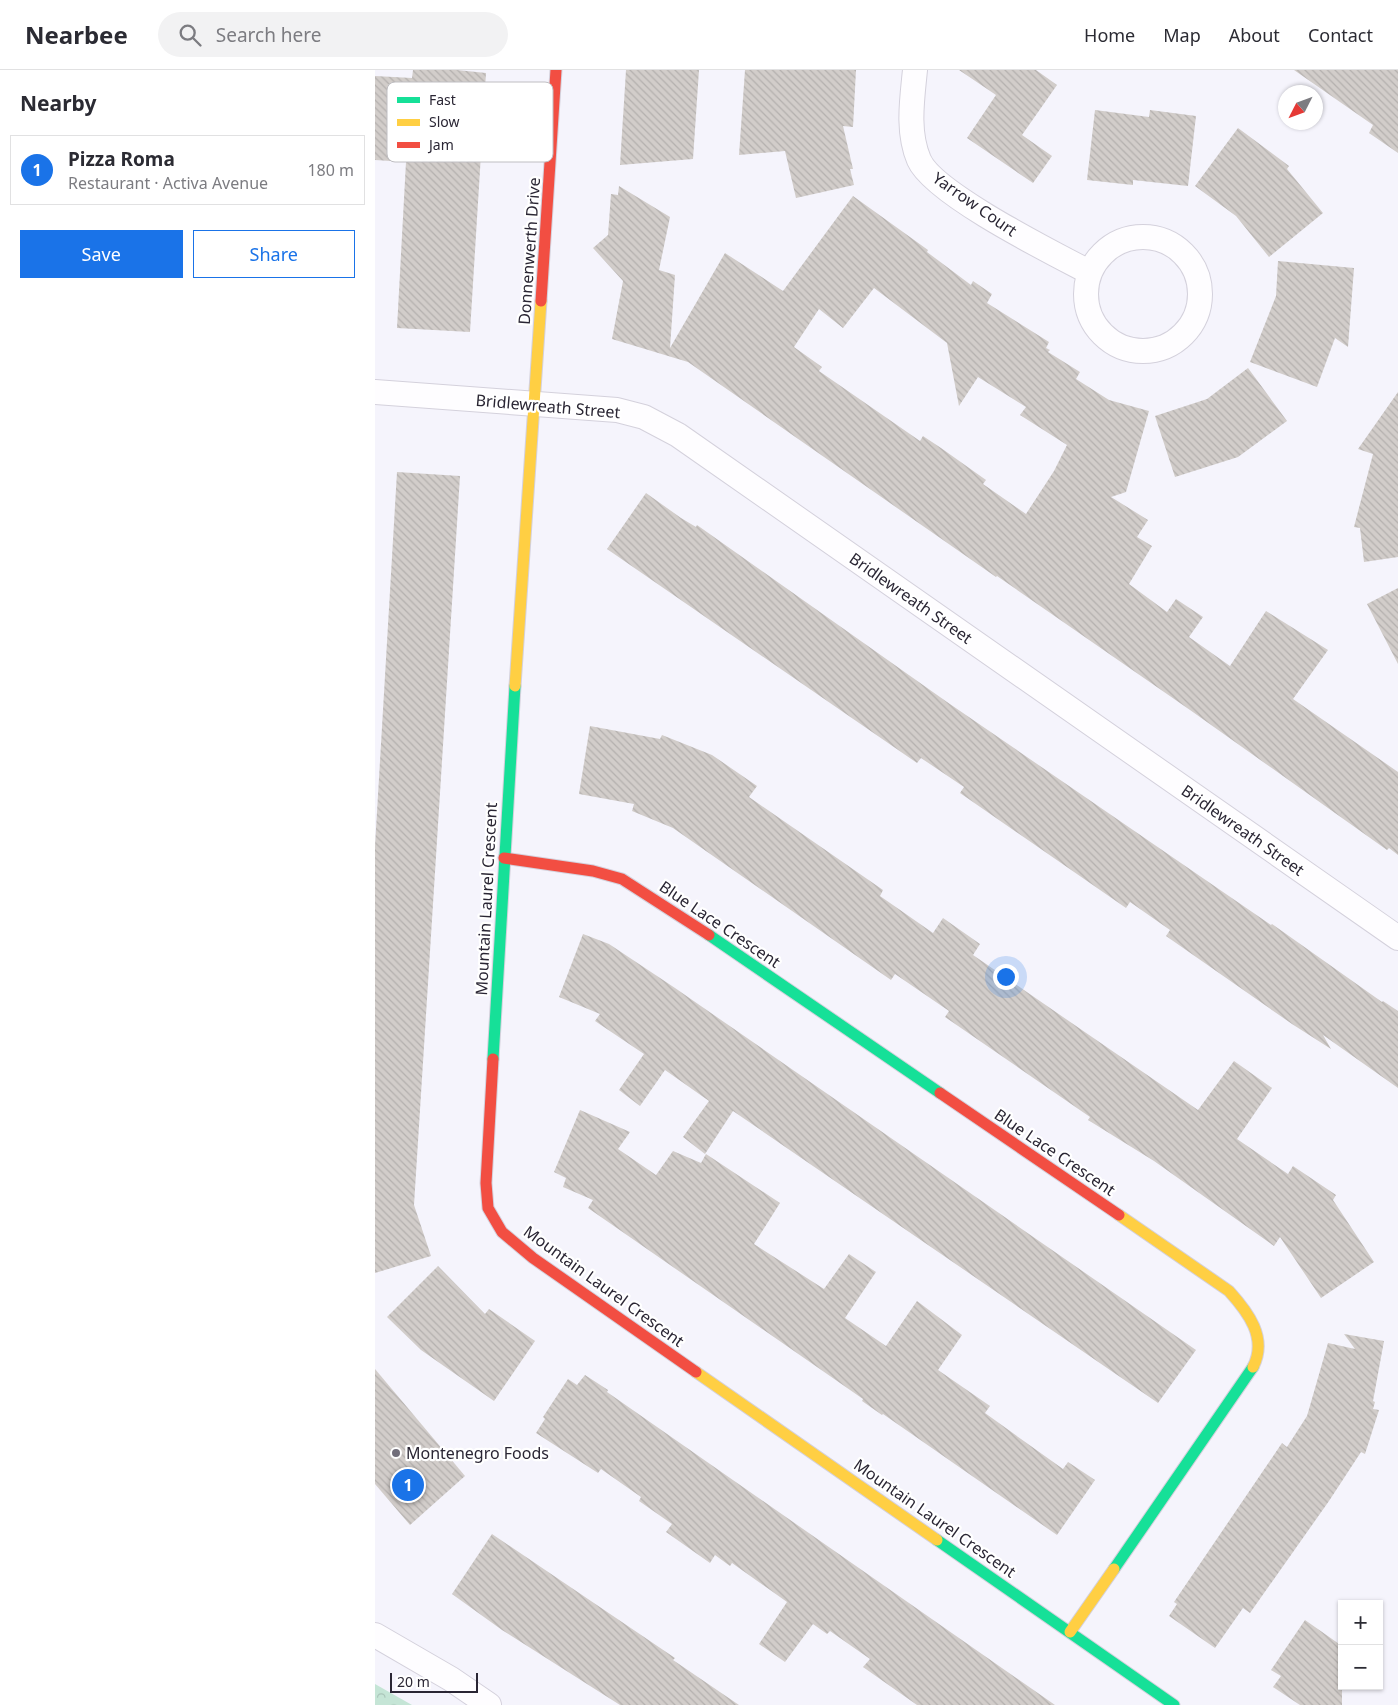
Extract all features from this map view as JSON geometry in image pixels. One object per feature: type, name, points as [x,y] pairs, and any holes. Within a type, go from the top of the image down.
[{"type":"street","name":"Donnenwerth Drive","points":[[553,118],[556,70]]},
{"type":"street","name":"Yarrow Court","points":[[915,70],[911,113],[913,141],[920,162],[938,181],[997,223],[1089,272]]},
{"type":"street","name":"Donnenwerth Drive","points":[[535,403],[550,162]]},
{"type":"street","points":[[1145,236],[1170,243],[1186,256],[1193,267],[1199,286],[1199,307],[1184,334],[1168,345],[1157,350],[1137,351],[1127,349],[1109,340],[1095,325],[1088,312],[1085,292],[1089,272],[1094,263],[1108,248],[1125,239],[1145,236]]},
{"type":"street","name":"Bridlewreath Street","points":[[375,392],[617,410],[644,416],[679,435],[1398,938]]},
{"type":"street","name":"Mountain Laurel Crescent","points":[[535,403],[486,1183],[488,1208],[502,1232],[533,1258],[1174,1705]]},
{"type":"street","name":"Blue Lace Crescent","points":[[505,858],[593,871],[622,879],[709,935],[1221,1285],[1248,1311],[1257,1333],[1257,1357],[1246,1379],[1070,1632]]},
{"type":"street","points":[[375,1635],[451,1679],[489,1705]]},
{"type":"green space","points":[[375,1684],[412,1705],[375,1705]]},
{"type":"building","points":[[413,70],[457,70],[486,73],[485,82],[387,82],[387,161],[375,160],[375,76],[412,78]]},
{"type":"building","points":[[626,70],[699,70],[693,159],[620,165]]},
{"type":"building","points":[[745,70],[856,70],[853,127],[843,126],[853,169],[850,169],[854,185],[796,198],[785,151],[739,155]]},
{"type":"building","points":[[959,70],[1036,70],[1057,85],[1022,135],[1052,156],[1033,183],[967,138],[996,95]]},
{"type":"building","points":[[1294,70],[1398,70],[1398,153],[1369,133],[1373,125],[1323,90],[1323,85],[1316,85]]},
{"type":"building","points":[[1095,110],[1149,117],[1150,110],[1196,116],[1188,186],[1133,180],[1133,185],[1087,180]]},
{"type":"building","points":[[1238,128],[1289,166],[1287,169],[1323,213],[1269,257],[1236,216],[1195,186]]},
{"type":"building","points":[[406,162],[481,162],[470,332],[397,328]]},
{"type":"building","points":[[619,186],[670,217],[659,270],[675,275],[670,348],[725,253],[783,291],[853,196],[928,250],[927,252],[971,285],[973,281],[992,294],[987,303],[1049,342],[1046,348],[1050,350],[1048,352],[1080,372],[1076,379],[1109,400],[1149,411],[1126,492],[1111,497],[1148,520],[1137,537],[1152,546],[1129,584],[1167,612],[1176,599],[1203,617],[1189,637],[1230,666],[1266,611],[1328,650],[1293,699],[1398,772],[1398,855],[1389,848],[1387,850],[1190,710],[688,362],[612,339],[623,281],[593,248],[608,235],[611,194],[618,195]],"holes":[[[874,288],[947,343],[959,406],[978,377],[1026,407],[1020,415],[1067,445],[1054,471],[1026,514],[983,484],[986,480],[941,448],[923,436],[920,441],[819,371],[822,367],[794,347],[819,309],[843,328]]]},
{"type":"building","points":[[1278,261],[1354,268],[1348,347],[1335,338],[1317,387],[1250,362],[1276,296]]},
{"type":"building","points":[[1248,368],[1287,421],[1238,457],[1175,477],[1155,416],[1207,399]]},
{"type":"building","points":[[1398,392],[1398,557],[1364,562],[1360,528],[1354,527],[1373,454],[1358,449]]},
{"type":"building","points":[[397,472],[460,476],[414,1205],[431,1256],[375,1273],[375,846]]},
{"type":"building","points":[[646,493],[681,518],[696,527],[697,525],[947,702],[1272,924],[1382,1002],[1398,1011],[1398,1088],[1323,1035],[1331,1049],[1292,1024],[1166,936],[1170,930],[1130,902],[1126,908],[960,793],[964,787],[921,758],[917,763],[607,549]]},
{"type":"building","points":[[1398,588],[1398,664],[1367,604]]},
{"type":"building","points":[[590,726],[660,739],[662,735],[712,755],[757,786],[749,797],[883,890],[880,896],[933,933],[943,918],[980,944],[973,955],[1198,1110],[1234,1061],[1272,1088],[1237,1139],[1288,1174],[1293,1166],[1336,1195],[1333,1200],[1374,1262],[1321,1298],[1280,1237],[1274,1246],[1154,1161],[1088,1120],[1090,1117],[945,1017],[949,1011],[895,974],[891,980],[673,828],[632,811],[634,804],[579,794]]},
{"type":"building","points":[[583,934],[609,944],[675,988],[1196,1350],[1158,1403],[733,1111],[705,1154],[683,1137],[709,1101],[665,1070],[640,1106],[619,1090],[644,1054],[595,1021],[600,1014],[559,997]]},
{"type":"building","points":[[580,1110],[630,1132],[618,1149],[656,1175],[673,1151],[701,1163],[706,1154],[780,1203],[754,1244],[824,1289],[849,1254],[876,1272],[845,1318],[886,1346],[917,1301],[962,1335],[938,1370],[990,1406],[985,1413],[1063,1469],[1068,1462],[1095,1480],[1057,1535],[882,1415],[862,1401],[863,1399],[588,1208],[593,1200],[563,1187],[566,1178],[554,1172]]},
{"type":"building","points":[[438,1266],[485,1314],[489,1309],[535,1341],[494,1401],[421,1350],[387,1317]]},
{"type":"building","points":[[1344,1334],[1384,1341],[1373,1401],[1375,1402],[1373,1409],[1379,1410],[1365,1454],[1361,1452],[1250,1613],[1243,1608],[1215,1648],[1169,1616],[1177,1604],[1174,1602],[1282,1443],[1287,1447],[1307,1416],[1328,1343],[1355,1349]]},
{"type":"building","points":[[375,1369],[465,1476],[410,1525],[375,1484]]},
{"type":"building","points":[[585,1375],[1055,1705],[917,1705],[863,1667],[870,1659],[830,1631],[827,1634],[813,1624],[785,1662],[759,1644],[787,1602],[732,1563],[730,1566],[715,1555],[710,1563],[666,1532],[672,1524],[639,1501],[641,1497],[601,1469],[598,1473],[536,1433],[545,1419],[543,1417],[568,1379],[577,1385]]},
{"type":"building","points":[[492,1534],[675,1658],[673,1660],[739,1705],[620,1705],[502,1630],[452,1594]]},
{"type":"building","points":[[1305,1620],[1338,1643],[1338,1690],[1342,1690],[1342,1705],[1300,1705],[1273,1687],[1281,1676],[1271,1670]]},
{"type":"traffic: fast","points":[[493,1059],[515,686]]},
{"type":"traffic: fast","points":[[709,935],[940,1093]]},
{"type":"traffic: fast","points":[[1114,1569],[1253,1367]]},
{"type":"traffic: fast","points":[[937,1540],[1174,1705]]},
{"type":"traffic: slow","points":[[515,686],[541,301]]},
{"type":"traffic: slow","points":[[1119,1215],[1229,1291],[1243,1308],[1254,1326],[1258,1346],[1253,1367]]},
{"type":"traffic: slow","points":[[696,1372],[937,1540]]},
{"type":"traffic: slow","points":[[1070,1632],[1114,1569]]},
{"type":"traffic: jam","points":[[553,116],[556,70]]},
{"type":"traffic: jam","points":[[541,301],[550,162]]},
{"type":"traffic: jam","points":[[504,858],[593,871],[622,879],[709,935]]},
{"type":"traffic: jam","points":[[493,1059],[486,1183],[488,1208],[502,1232],[533,1258],[696,1372]]},
{"type":"traffic: jam","points":[[940,1093],[1119,1215]]},
{"type":"place","name":"Montenegro Foods","points":[[396,1453]]},
{"type":"place","name":"Pizza Roma","points":[[408,1485]]}]
